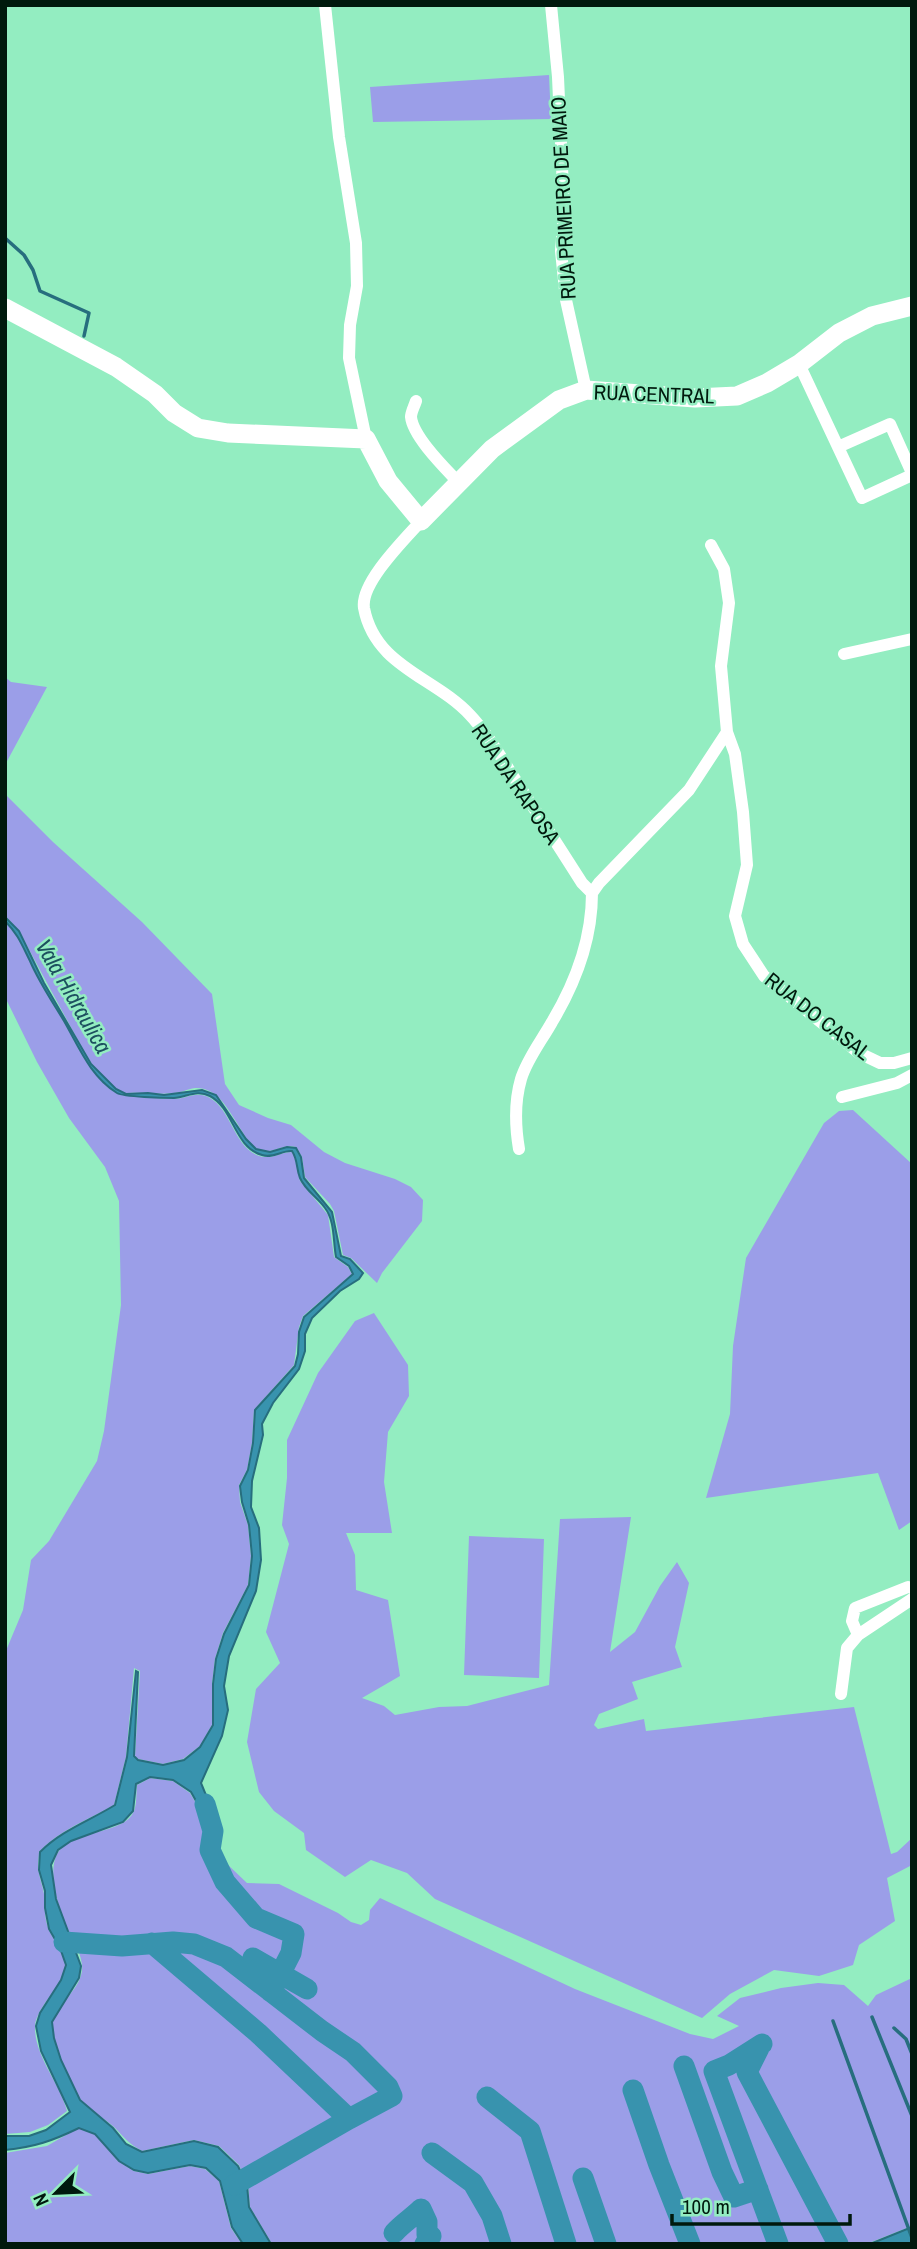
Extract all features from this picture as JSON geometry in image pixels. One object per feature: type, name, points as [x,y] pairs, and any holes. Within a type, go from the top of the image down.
[{"type":"street","points":[[325,5],[339,137],[356,243],[356,286],[350,325],[349,358],[366,439],[388,481],[421,521]]},
{"type":"street","name":"RUA PRIMEIRO DE MAIO","points":[[551,5],[558,77],[564,198],[561,251],[566,300],[586,390]]},
{"type":"street","name":"RUA CENTRAL","points":[[421,521],[492,449],[559,400],[586,390],[695,398],[737,396],[767,383],[799,364],[839,333],[872,316],[912,306]]},
{"type":"street","points":[[5,308],[116,367],[155,394],[174,413],[198,428],[228,433],[366,439]]},
{"type":"street","points":[[799,364],[838,447],[862,498],[912,474],[890,424],[838,447]]},
{"type":"street","points":[[416,401],[411,414],[413,425],[459,483]]},
{"type":"street","name":"RUA DA RAPOSA","points":[[421,521],[393,552],[369,587],[364,607],[378,643],[402,667],[447,694],[470,715],[498,752],[582,883],[592,893]]},
{"type":"street","name":"RUA DO CASAL","points":[[711,545],[724,569],[729,603],[721,666],[727,732],[735,754],[743,812],[747,865],[735,916],[743,944],[764,976],[859,1053],[880,1063],[894,1063],[912,1058]]},
{"type":"street","points":[[844,654],[912,639]]},
{"type":"street","points":[[519,1149],[514,1118],[522,1078],[572,986],[584,952],[592,913],[592,893],[689,790],[727,732]]},
{"type":"street","points":[[842,1097],[897,1083],[912,1075]]},
{"type":"street","points":[[858,1635],[852,1622],[855,1608],[908,1587],[912,1588]]},
{"type":"street","points":[[841,1694],[847,1648],[858,1635],[912,1598]]},
{"type":"shaded area","points":[[549,75],[551,119],[373,122],[370,87]]},
{"type":"shaded area","points":[[5,677],[11,682],[47,687],[5,765]]},
{"type":"shaded area","points":[[5,794],[53,842],[142,922],[212,994],[225,1084],[239,1105],[291,1125],[324,1152],[345,1163],[395,1179],[411,1187],[423,1200],[422,1221],[377,1283],[351,1258],[343,1255],[334,1211],[305,1177],[302,1157],[296,1147],[287,1146],[268,1151],[255,1148],[224,1103],[202,1088],[168,1094],[129,1093],[168,1099],[205,1096],[218,1104],[240,1140],[255,1154],[269,1157],[292,1152],[300,1181],[328,1215],[334,1257],[348,1267],[352,1274],[303,1316],[294,1365],[254,1410],[247,1470],[239,1485],[240,1502],[248,1525],[251,1556],[248,1585],[223,1633],[215,1659],[212,1725],[200,1746],[183,1759],[163,1764],[138,1759],[135,1756],[140,1671],[134,1668],[126,1757],[114,1805],[66,1831],[39,1852],[38,1870],[44,1894],[46,1921],[65,1964],[61,1979],[37,2018],[36,2037],[67,2111],[48,2125],[30,2132],[5,2134],[5,1653],[23,1610],[31,1560],[49,1541],[97,1461],[104,1431],[121,1305],[119,1201],[105,1167],[69,1118],[37,1062],[5,997],[5,920],[81,1046],[19,931],[5,916]]},
{"type":"shaded area","points":[[5,917],[19,931],[44,983],[91,1064],[116,1089],[126,1094],[164,1095],[202,1090],[216,1095],[256,1149],[270,1152],[287,1147],[296,1148],[301,1157],[304,1178],[332,1212],[341,1256],[350,1259],[363,1273],[312,1318],[305,1334],[305,1351],[299,1369],[273,1403],[262,1424],[263,1435],[252,1481],[251,1507],[259,1528],[261,1560],[256,1591],[229,1656],[224,1686],[228,1710],[222,1736],[201,1783],[208,1800],[213,1831],[191,1792],[173,1780],[150,1777],[136,1784],[133,1811],[123,1822],[71,1841],[58,1850],[51,1865],[56,1899],[81,1966],[79,1978],[52,2022],[61,2060],[80,2100],[113,2128],[126,2144],[142,2152],[194,2141],[218,2147],[238,2166],[247,2185],[249,2207],[271,2244],[243,2244],[232,2227],[220,2181],[206,2168],[190,2165],[148,2173],[134,2170],[119,2161],[95,2134],[79,2128],[43,2143],[5,2150],[5,2136],[29,2136],[46,2130],[70,2112],[41,2051],[36,2026],[40,2013],[61,1980],[66,1965],[49,1929],[45,1891],[39,1870],[40,1852],[67,1832],[115,1805],[127,1757],[136,1671],[134,1756],[138,1760],[163,1765],[184,1760],[200,1747],[213,1725],[216,1659],[224,1634],[249,1585],[252,1556],[249,1525],[240,1486],[248,1470],[255,1410],[295,1366],[299,1332],[304,1317],[353,1274],[349,1266],[336,1257],[328,1213],[302,1182],[292,1151],[266,1156],[253,1151],[245,1144],[218,1102],[205,1094],[196,1093],[174,1098],[127,1095],[117,1093],[99,1078],[80,1051]]},
{"type":"shaded area","points":[[853,1110],[912,1164],[912,1521],[899,1530],[878,1473],[706,1498],[730,1414],[733,1346],[746,1258],[824,1123],[839,1111]]},
{"type":"shaded area","points":[[374,1313],[408,1365],[409,1396],[388,1432],[384,1482],[392,1533],[346,1533],[355,1555],[356,1590],[388,1600],[400,1676],[362,1698],[384,1706],[395,1715],[439,1707],[467,1706],[549,1685],[560,1519],[631,1517],[610,1652],[635,1632],[660,1586],[677,1562],[689,1583],[675,1647],[682,1667],[632,1682],[638,1699],[599,1714],[594,1725],[598,1729],[644,1719],[646,1731],[854,1707],[891,1854],[912,1838],[912,1865],[887,1878],[895,1921],[859,1945],[853,1965],[819,1976],[774,1970],[730,1994],[702,2018],[435,1899],[407,1873],[371,1860],[345,1877],[306,1850],[304,1833],[274,1811],[259,1792],[247,1742],[256,1689],[280,1663],[266,1632],[289,1544],[282,1525],[287,1478],[287,1440],[318,1373],[355,1321]]},
{"type":"shaded area","points":[[469,1536],[544,1539],[539,1678],[464,1675]]},
{"type":"shaded area","points":[[150,1778],[173,1781],[190,1793],[215,1835],[225,1862],[247,1883],[279,1884],[361,1925],[369,1920],[370,1910],[380,1898],[575,1989],[690,2034],[713,2039],[739,2026],[717,2016],[740,1998],[818,1983],[844,1985],[868,2006],[876,1995],[912,1978],[912,2226],[869,2243],[843,2244],[836,2236],[836,2244],[272,2244],[250,2207],[248,2185],[239,2165],[219,2146],[194,2140],[142,2151],[137,2148],[81,2100],[67,2074],[54,2038],[53,2021],[79,1980],[82,1965],[56,1896],[54,1861],[64,1846],[74,1840],[120,1825],[128,1819],[135,1808],[137,1785]]},
{"type":"shaded area","points":[[78,2128],[95,2134],[118,2161],[134,2171],[148,2174],[190,2166],[205,2169],[219,2181],[231,2228],[242,2244],[5,2244],[5,2153],[47,2146]]},
{"type":"shaded area","points":[[912,2227],[912,2244],[870,2244]]},
{"type":"waterway","name":"Vala Hidraulica","points":[[5,238],[24,255],[33,270],[40,291],[89,313],[84,336]]},
{"type":"waterway","points":[[205,1804],[213,1831],[210,1850],[225,1882],[256,1918],[294,1934],[291,1953],[271,1992]]},
{"type":"waterway","points":[[64,1942],[122,1946],[173,1942],[194,1944],[226,1957],[353,2052],[388,2087],[392,2096],[349,2119]]},
{"type":"waterway","points":[[152,1943],[258,2033],[349,2119],[234,2185]]},
{"type":"waterway","points":[[253,1958],[307,1989]]},
{"type":"waterway","points":[[872,2017],[912,2116]]},
{"type":"waterway","points":[[833,2021],[912,2238]]},
{"type":"waterway","points":[[894,2028],[906,2039],[912,2054]]},
{"type":"waterway","points":[[762,2044],[729,2065],[714,2071],[778,2244]]},
{"type":"waterway","points":[[759,2048],[747,2072],[838,2244]]},
{"type":"waterway","points":[[684,2066],[722,2172],[734,2197],[758,2189]]},
{"type":"waterway","points":[[633,2090],[690,2244]]},
{"type":"waterway","points":[[487,2097],[530,2131],[566,2244]]},
{"type":"waterway","points":[[432,2153],[473,2183],[492,2216],[501,2244]]},
{"type":"waterway","points":[[583,2178],[606,2244]]},
{"type":"waterway","points":[[394,2233],[421,2209],[427,2222],[427,2235],[431,2236],[425,2244]]}]
